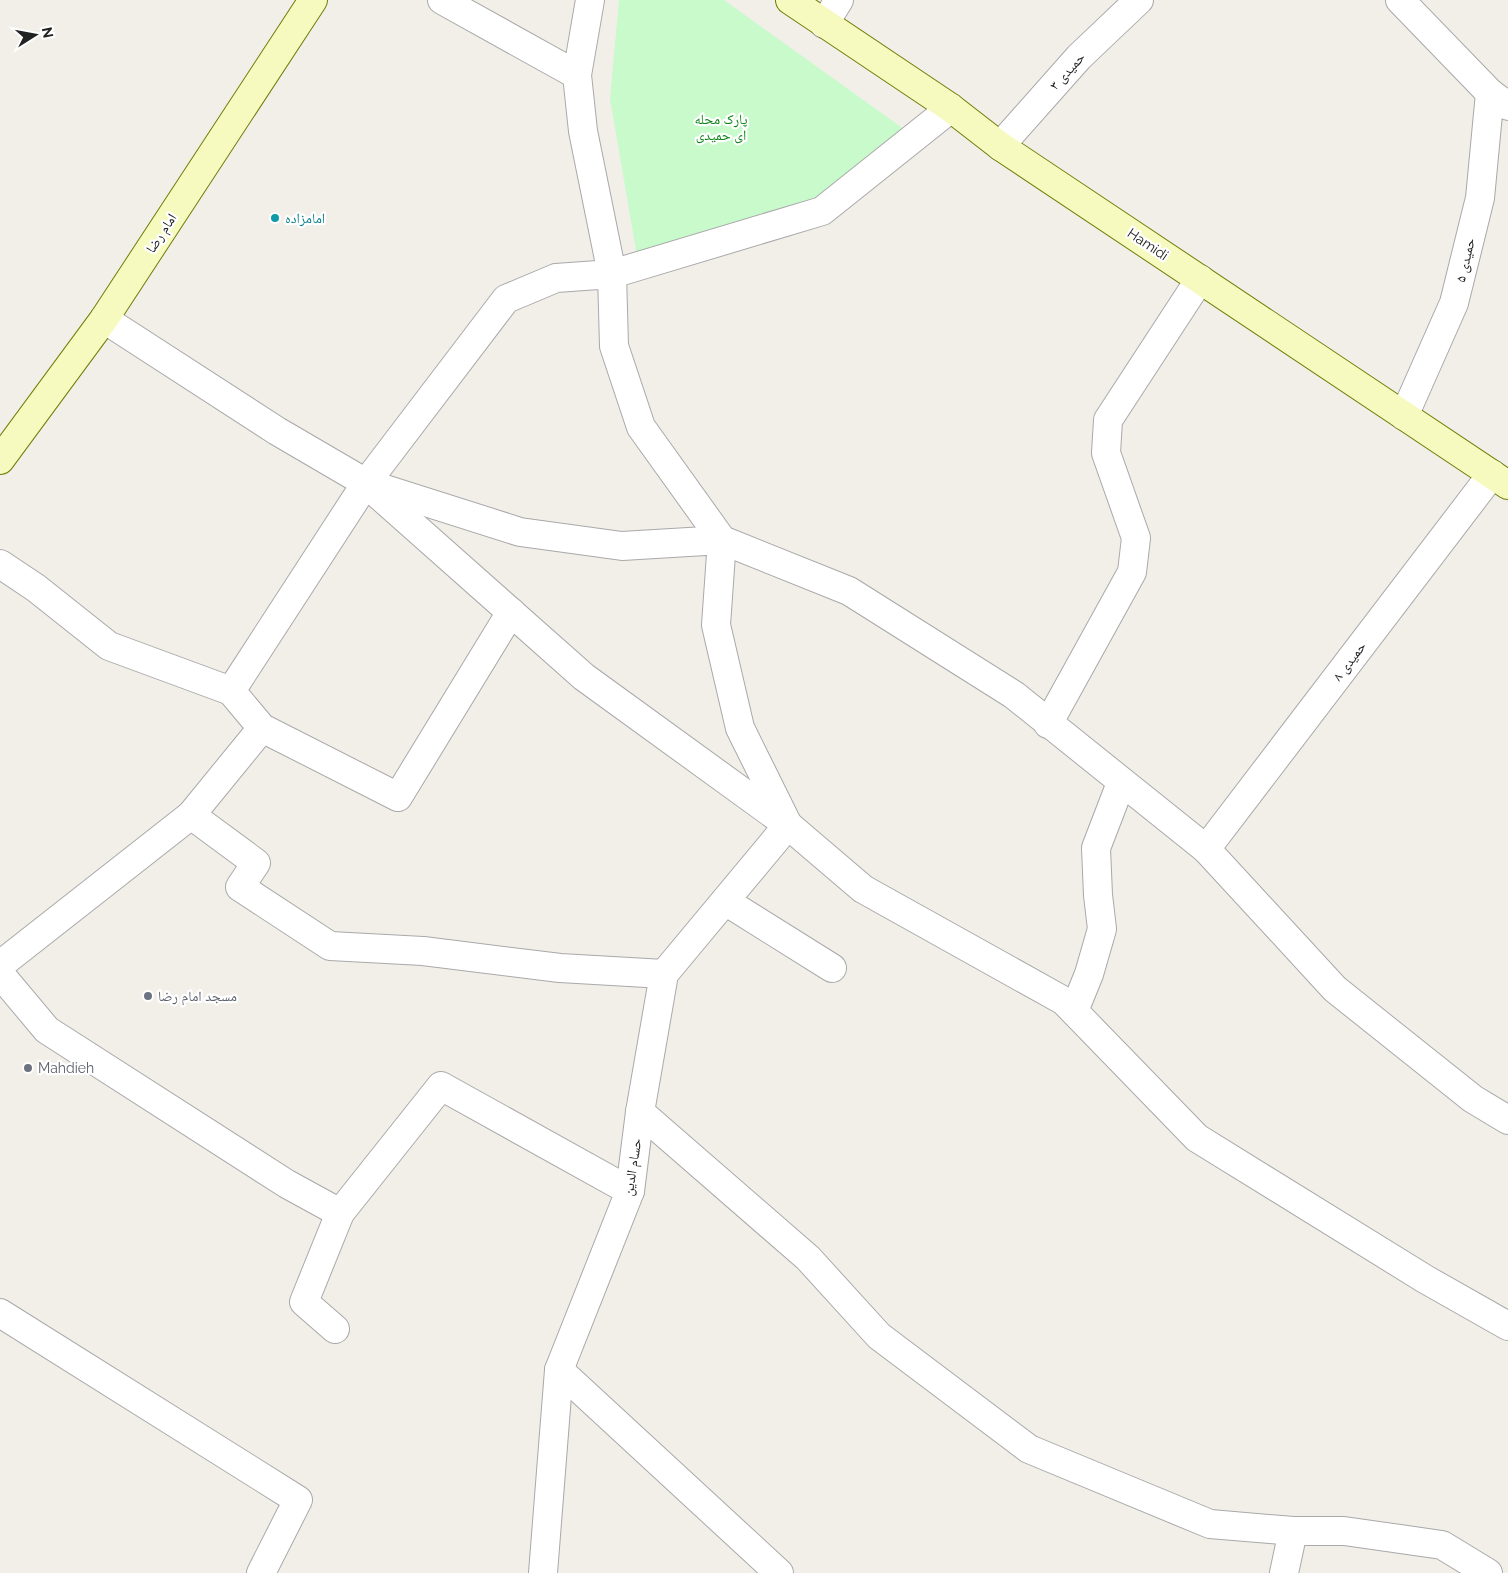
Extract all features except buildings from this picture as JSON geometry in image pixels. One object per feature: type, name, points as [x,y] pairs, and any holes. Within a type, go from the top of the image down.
[{"type":"main road","name":"امام رضا","points":[[0,460],[104,319],[313,0]]},
{"type":"main road","name":"Hamidi","points":[[790,0],[952,108],[1000,146],[1500,479]]},
{"type":"street","points":[[442,0],[577,75]]},
{"type":"street","points":[[590,0],[577,75],[583,131],[612,274],[614,346],[641,427],[722,540],[716,625],[740,728],[788,825]]},
{"type":"street","points":[[824,24],[839,0]]},
{"type":"street","name":"حمیدی ۳","points":[[1000,146],[1079,57],[1139,0]]},
{"type":"street","points":[[1400,0],[1499,100]]},
{"type":"street","name":"حمیدی ۵","points":[[1404,416],[1454,303],[1480,198],[1499,100]]},
{"type":"street","points":[[231,691],[366,483],[506,299],[556,278],[612,274],[822,211],[952,108]]},
{"type":"street","points":[[1048,724],[1132,572],[1136,538],[1106,453],[1108,420],[1200,279]]},
{"type":"street","points":[[104,319],[277,431],[366,483],[584,677],[788,825],[863,889],[1064,1001],[1197,1138],[1425,1279],[1508,1326]]},
{"type":"street","name":"حمیدی ۸","points":[[1206,849],[1500,479]]},
{"type":"street","points":[[366,483],[520,532],[622,546],[722,540],[849,591],[1014,695],[1121,783],[1206,849],[1335,989],[1473,1099],[1508,1120]]},
{"type":"street","points":[[0,564],[36,588],[109,646],[231,691],[262,728],[398,797],[511,612]]},
{"type":"street","points":[[0,965],[191,815],[262,728]]},
{"type":"street","points":[[1074,1011],[1090,974],[1102,929],[1096,848],[1121,783]]},
{"type":"street","points":[[191,815],[256,863],[240,887],[330,946],[423,950],[560,968],[664,974],[788,825]]},
{"type":"street","points":[[725,902],[832,968]]},
{"type":"street","points":[[0,974],[47,1030],[287,1184],[340,1213]]},
{"type":"street","name":"حسام الدین","points":[[543,1573],[559,1370],[630,1191],[640,1112],[664,974]]},
{"type":"street","points":[[335,1329],[304,1302],[340,1213],[441,1086],[630,1191]]},
{"type":"street","points":[[640,1112],[808,1258],[879,1336],[1029,1449],[1210,1524],[1293,1531],[1344,1531],[1442,1545],[1488,1573]]},
{"type":"street","points":[[0,1313],[298,1500],[260,1573]]},
{"type":"street","points":[[559,1370],[779,1573]]},
{"type":"street","points":[[1284,1573],[1293,1531]]},
{"type":"green space","name":"پارک محله ای حمیدی","points":[[619,0],[724,0],[915,137],[838,191],[702,247],[637,256],[610,99]]},
{"type":"place","name":"امامزاده","points":[[275,218]]},
{"type":"place","name":"مسجد امام رضا","points":[[148,996]]},
{"type":"place","name":"Mahdieh","points":[[28,1068]]}]
